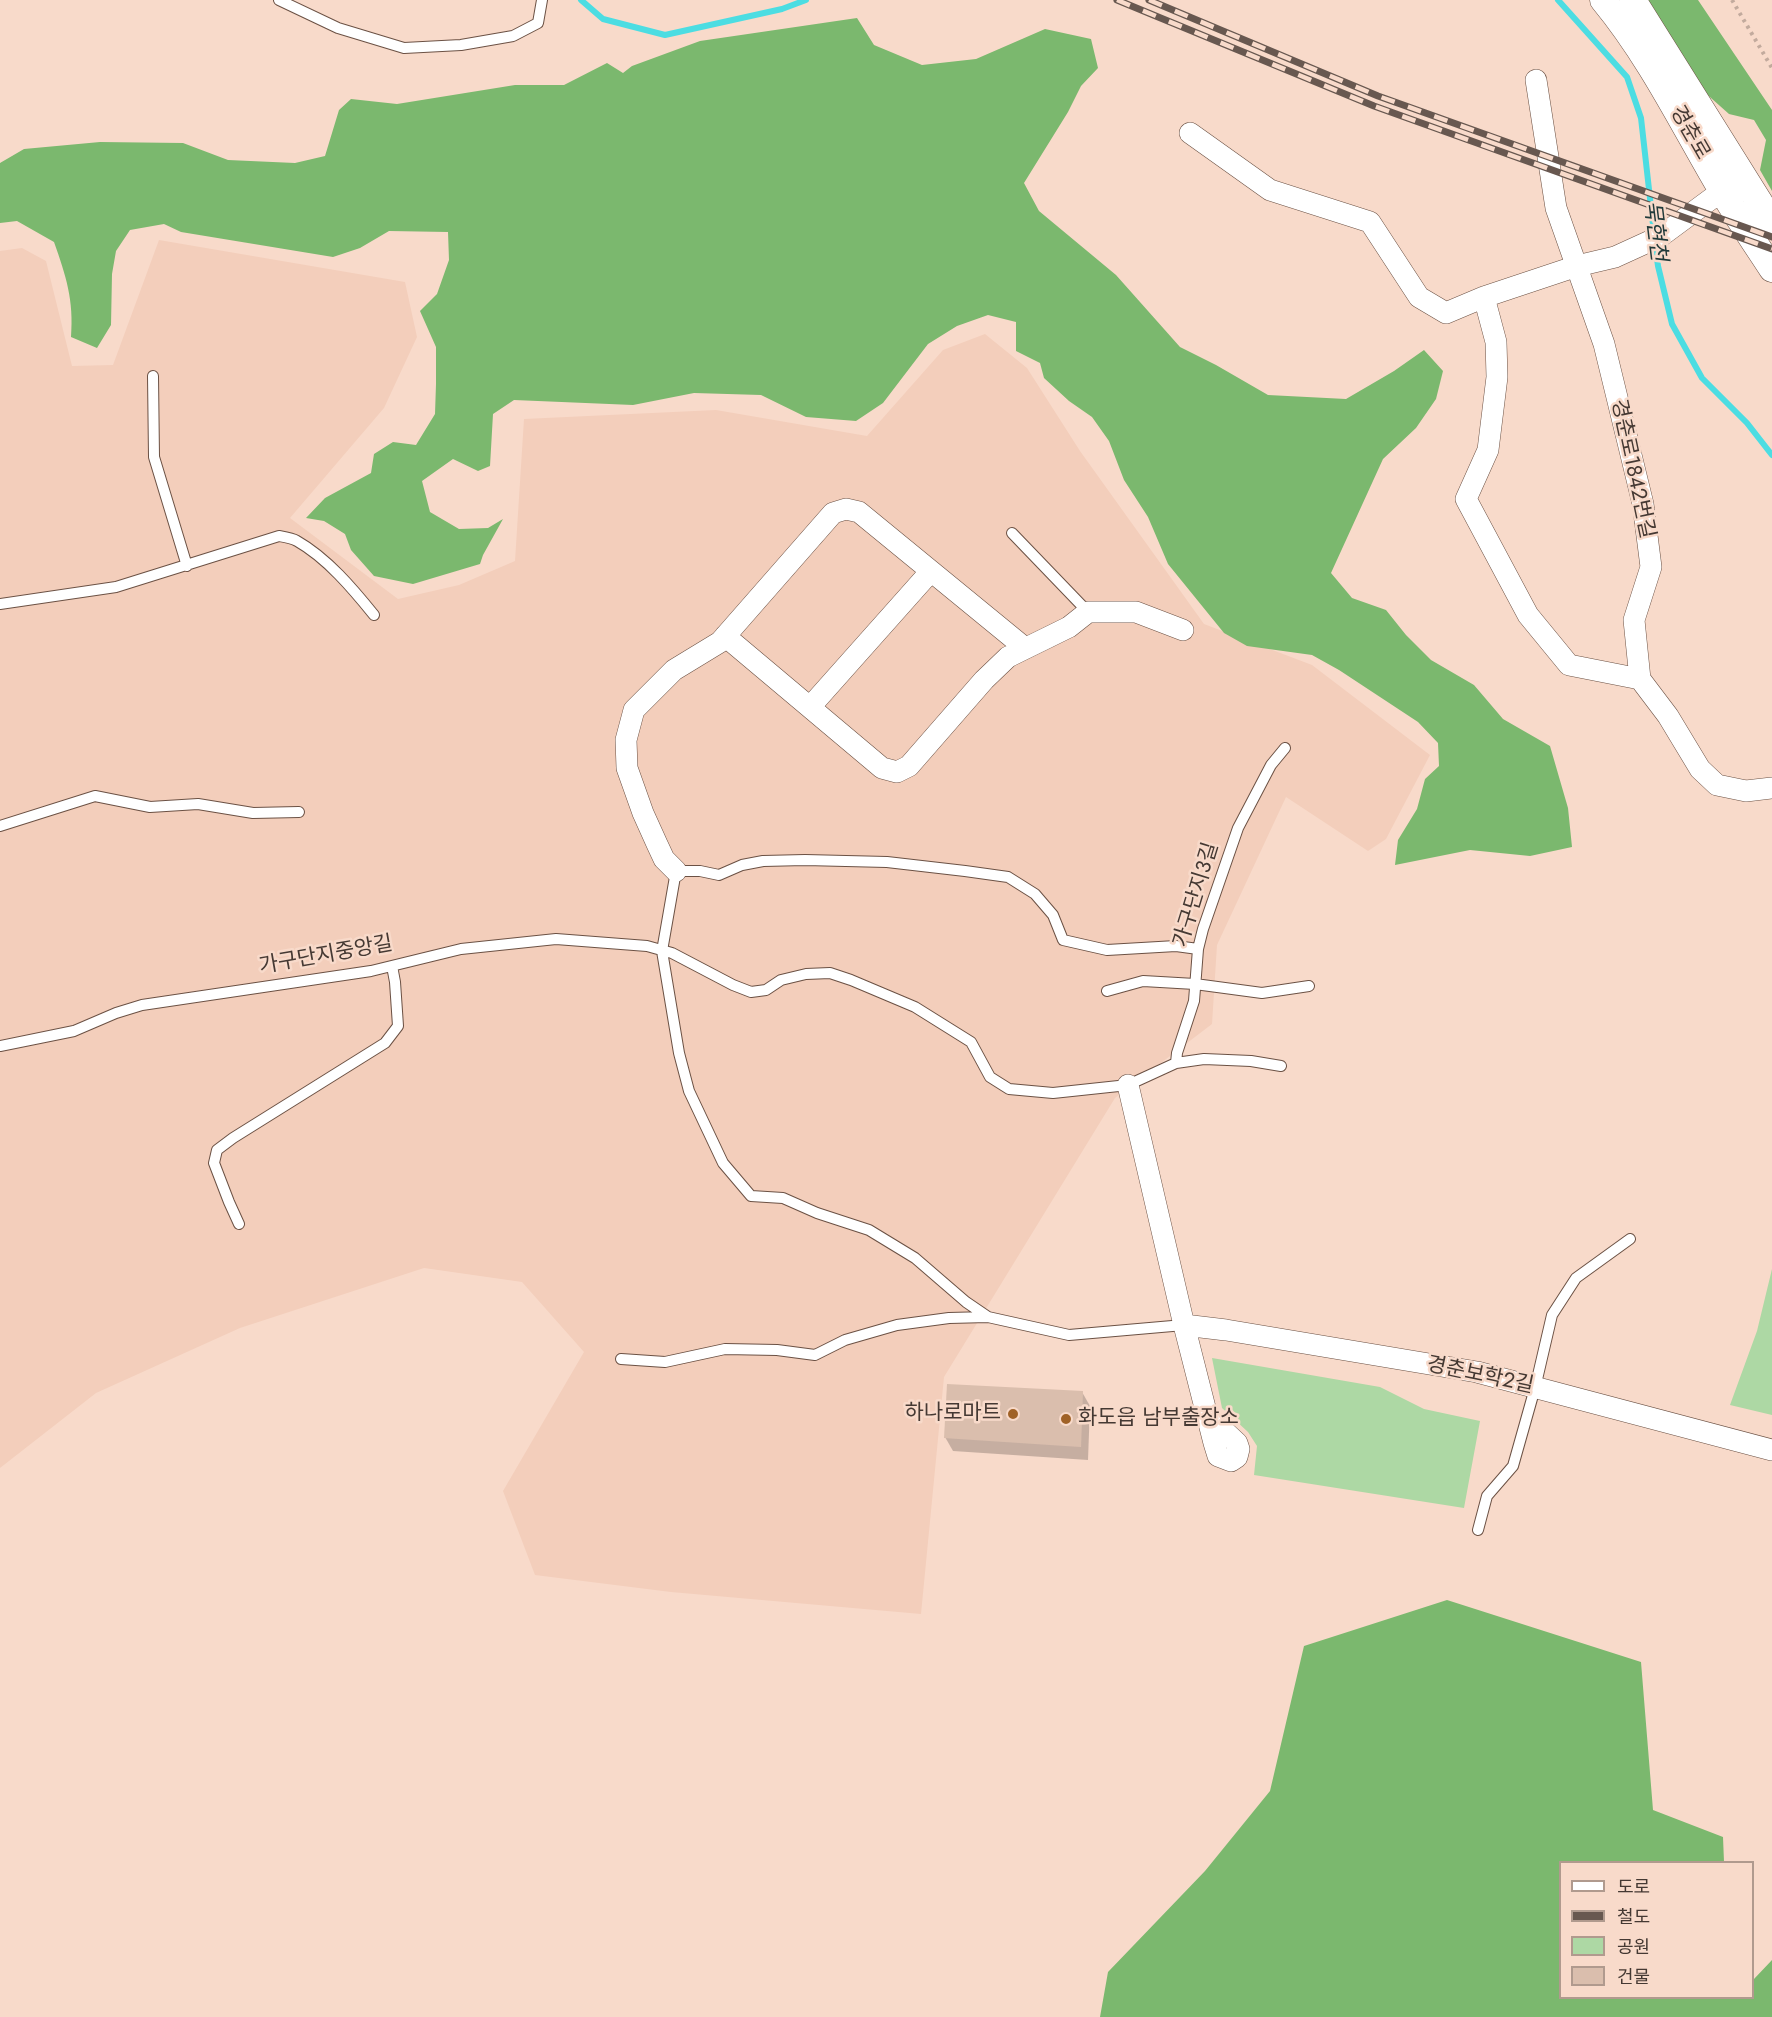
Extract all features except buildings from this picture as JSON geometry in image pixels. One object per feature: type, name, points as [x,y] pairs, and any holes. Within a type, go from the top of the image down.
[{"type":"street","name":"경춘로","points":[[1603,0],[1646,61],[1723,192],[1772,269]]},
{"type":"street","name":"경춘로","points":[[1633,0],[1772,222]]},
{"type":"street","name":"경춘로1842번길","points":[[1536,80],[1556,208],[1604,344],[1643,504],[1651,567],[1634,620],[1640,679]]},
{"type":"street","points":[[1190,133],[1270,190],[1370,222],[1419,297],[1446,313],[1484,297],[1577,266],[1616,257],[1661,236],[1723,192]]},
{"type":"street","points":[[1484,297],[1496,342],[1497,377],[1488,450],[1466,499],[1528,615],[1569,665],[1640,679],[1668,716],[1700,769],[1717,785],[1746,791],[1772,788]]},
{"type":"street","points":[[676,872],[664,859],[643,813],[627,768],[626,740],[634,710],[674,670],[720,642],[833,513],[846,509],[860,513],[1025,648]]},
{"type":"street","points":[[810,707],[931,571]]},
{"type":"street","points":[[725,636],[882,768],[897,772],[909,766],[984,680],[1008,657],[1070,627],[1088,612],[1136,612],[1183,630]]},
{"type":"street","points":[[1128,1085],[1184,1325],[1208,1416]]},
{"type":"street","name":"경춘보학2길","points":[[1184,1325],[1477,1372],[1772,1450]]},
{"type":"lane","points":[[279,0],[338,28],[404,48],[461,45],[513,36],[538,23],[542,0]]},
{"type":"lane","points":[[153,376],[154,457],[187,566]]},
{"type":"lane","points":[[1012,533],[1088,612]]},
{"type":"lane","points":[[0,604],[116,587],[279,536],[296,539],[329,565],[374,615]]},
{"type":"lane","name":"가구단지3길","points":[[1176,1063],[1177,1053],[1194,1001],[1198,949],[1203,929],[1238,828],[1271,765],[1285,748]]},
{"type":"lane","points":[[0,826],[95,796],[150,807],[198,804],[253,813],[299,812]]},
{"type":"lane","points":[[988,1317],[966,1302],[915,1258],[869,1230],[817,1213],[783,1198],[751,1196],[723,1163],[689,1091],[679,1053],[663,951],[676,872],[700,871],[719,875],[742,865],[763,861],[805,860],[887,862],[1008,877],[1035,894],[1053,915],[1063,940],[1107,950],[1176,946],[1198,949]]},
{"type":"lane","name":"가구단지중앙길","points":[[0,1046],[74,1031],[116,1013],[142,1005],[371,970],[461,949],[556,939],[647,946],[672,953],[751,992],[766,990],[781,980],[806,974],[830,973],[915,1007],[971,1042],[990,1077],[1009,1089],[1053,1093],[1128,1085],[1176,1063],[1204,1059],[1251,1061],[1281,1066]]},
{"type":"lane","points":[[239,1224],[228,1202],[214,1163],[217,1150],[385,1043],[398,1026],[392,966]]},
{"type":"lane","points":[[1107,991],[1143,981],[1195,984],[1262,993],[1309,986]]},
{"type":"lane","points":[[1478,1530],[1487,1496],[1513,1466],[1552,1315],[1576,1278],[1630,1239]]},
{"type":"lane","points":[[621,1359],[665,1362],[725,1348],[777,1350],[815,1355],[845,1340],[897,1325],[949,1318],[988,1317],[1069,1335],[1184,1325]]},
{"type":"path","points":[[1732,0],[1772,68]]},
{"type":"shaded area","points":[[159,240],[405,282],[417,337],[384,408],[290,518],[398,599],[459,585],[515,561],[524,419],[716,410],[867,436],[943,350],[985,334],[1027,368],[1080,451],[1204,624],[1312,665],[1430,755],[1386,839],[1368,851],[1286,797],[1217,945],[1212,1024],[1115,1098],[944,1377],[921,1614],[671,1592],[535,1575],[503,1491],[584,1352],[522,1282],[424,1268],[240,1328],[96,1393],[0,1468],[0,251],[22,248],[46,261],[72,366],[113,365]]},
{"type":"green space","points":[[1643,0],[1698,0],[1772,110],[1772,191],[1760,170],[1766,140],[1754,120],[1729,114],[1702,90]]},
{"type":"green space","points":[[857,18],[874,45],[922,65],[976,59],[1045,29],[1091,39],[1098,68],[1081,86],[1068,112],[1024,183],[1039,211],[1116,275],[1180,347],[1268,395],[1346,399],[1394,371],[1424,350],[1443,371],[1436,399],[1416,428],[1383,459],[1331,573],[1352,598],[1386,610],[1406,635],[1431,660],[1474,685],[1503,719],[1550,746],[1568,808],[1572,847],[1530,856],[1470,850],[1395,865],[1398,840],[1417,809],[1425,779],[1439,766],[1438,743],[1418,722],[1312,655],[1247,646],[1224,633],[1168,564],[1148,517],[1124,480],[1109,441],[1092,417],[1069,401],[1044,378],[1040,363],[1016,351],[1016,322],[988,315],[957,326],[928,344],[883,403],[856,421],[806,417],[761,395],[694,393],[633,405],[514,400],[493,414],[490,466],[478,471],[453,459],[422,481],[430,512],[459,529],[488,528],[503,519],[480,564],[413,584],[374,576],[351,550],[345,534],[324,521],[306,518],[325,498],[371,473],[374,454],[393,442],[416,445],[435,414],[436,347],[420,311],[437,294],[449,260],[448,232],[389,231],[360,248],[333,257],[181,232],[164,224],[130,230],[116,251],[112,274],[111,325],[97,348],[71,337],[68,288],[54,242],[17,221],[0,223],[0,163],[24,149],[100,142],[183,143],[228,160],[295,163],[325,156],[339,110],[351,99],[397,104],[515,85],[564,85],[607,63],[623,73],[632,66],[700,41]]},
{"type":"green space","points":[[1772,1269],[1772,1415],[1730,1405],[1757,1331]]},
{"type":"green space","points":[[1212,1358],[1380,1387],[1424,1409],[1480,1421],[1464,1508],[1254,1475],[1257,1446],[1248,1432],[1222,1408]]},
{"type":"green space","points":[[1447,1600],[1641,1662],[1653,1810],[1723,1837],[1724,1861],[1559,1861],[1559,1999],[1754,1999],[1754,1979],[1772,1960],[1772,2017],[1100,2017],[1108,1972],[1205,1871],[1270,1791],[1304,1646]]},
{"type":"waterway","name":"묵현천","points":[[581,0],[603,19],[665,35],[782,9],[806,0]]},
{"type":"waterway","name":"묵현천","points":[[1558,0],[1627,77],[1641,118],[1654,234]]},
{"type":"waterway","name":"묵현천","points":[[1655,244],[1672,324],[1702,378],[1747,423],[1772,455]]},
{"type":"railway","points":[[1117,0],[1374,106],[1772,249]]},
{"type":"railway","points":[[1149,0],[1378,96],[1772,237]]},
{"type":"place","name":"하나로마트","points":[[1013,1414]]},
{"type":"place","name":"화도읍 남부출장소","points":[[1066,1419]]}]
